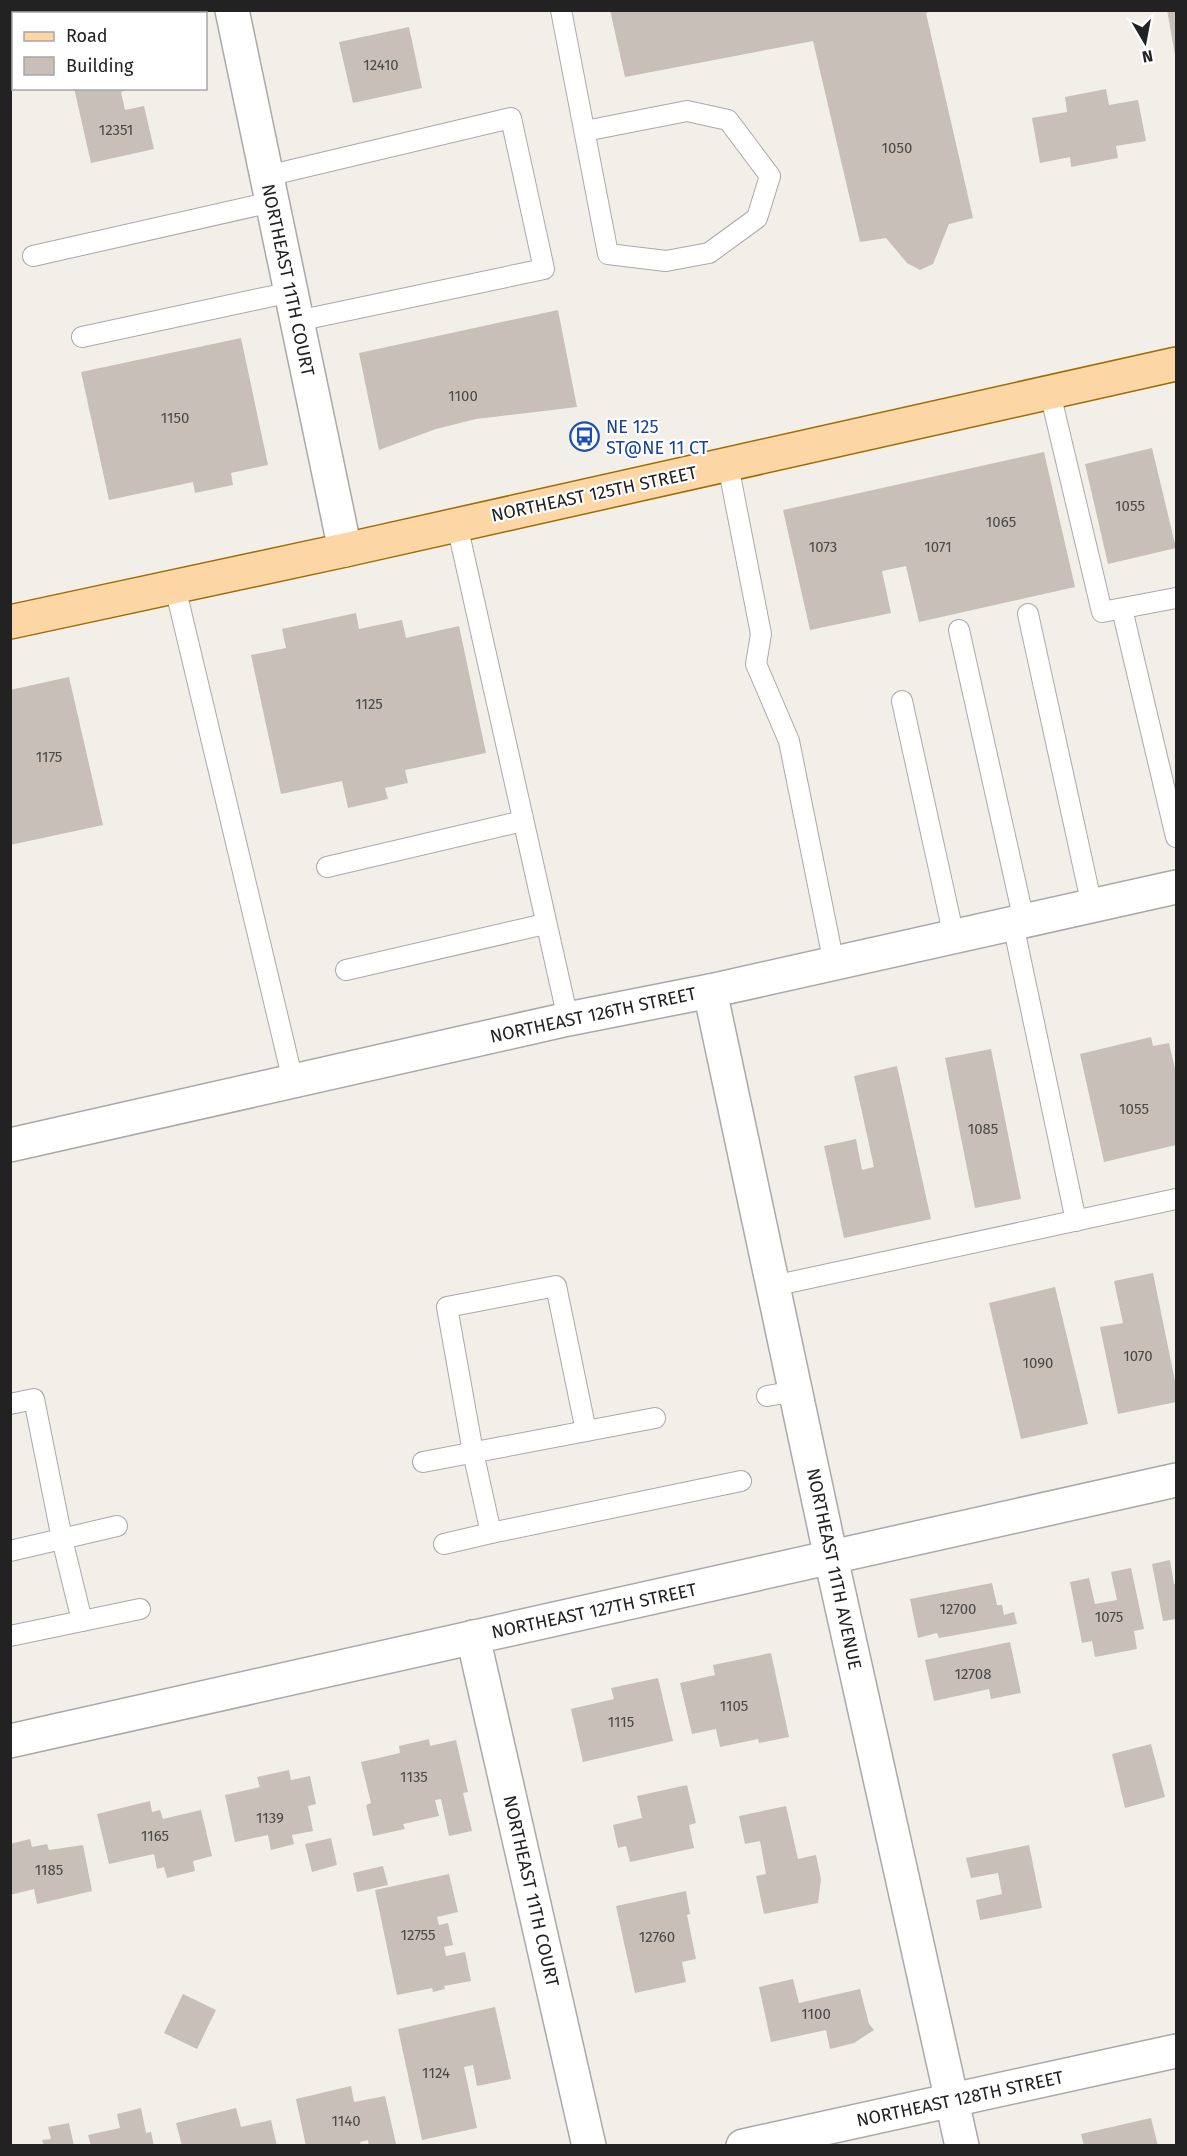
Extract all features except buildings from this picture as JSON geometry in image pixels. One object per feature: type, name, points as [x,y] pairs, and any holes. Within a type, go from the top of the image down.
[{"type":"main road","name":"NORTHEAST 125TH STREET","points":[[10,622],[345,550],[1176,364]]},
{"type":"street","name":"NORTHEAST 11TH COURT","points":[[232,10],[345,550]]},
{"type":"street","name":"NORTHEAST 126TH STREET","points":[[10,1145],[568,1019],[710,991],[1176,887]]},
{"type":"street","name":"NORTHEAST 11TH AVENUE","points":[[710,991],[773,1286],[781,1394],[831,1558],[962,2145]]},
{"type":"street","name":"NORTHEAST 127TH STREET","points":[[10,1741],[1176,1480]]},
{"type":"street","name":"NORTHEAST 11TH COURT","points":[[473,1637],[589,2145]]},
{"type":"street","name":"NORTHEAST 128TH STREET","points":[[743,2145],[1176,2051]]},
{"type":"lane","points":[[561,10],[608,254],[666,261],[709,253],[757,218],[770,176],[728,120],[687,111],[585,131]]},
{"type":"lane","points":[[33,256],[511,118],[544,269],[82,337]]},
{"type":"lane","points":[[1050,393],[1102,612],[1176,598]]},
{"type":"lane","points":[[728,465],[760,634],[756,664],[789,741],[834,964]]},
{"type":"lane","points":[[457,525],[568,1019]]},
{"type":"lane","points":[[175,586],[292,1081]]},
{"type":"lane","points":[[1122,609],[1176,837]]},
{"type":"lane","points":[[1028,614],[1092,906]]},
{"type":"lane","points":[[959,630],[1076,1221]]},
{"type":"lane","points":[[902,701],[954,936]]},
{"type":"lane","points":[[327,867],[523,821]]},
{"type":"lane","points":[[346,970],[545,924]]},
{"type":"lane","points":[[773,1286],[1176,1198]]},
{"type":"lane","points":[[491,1533],[473,1452],[447,1307],[556,1286],[586,1431]]},
{"type":"lane","points":[[10,1404],[34,1399],[62,1539],[82,1621]]},
{"type":"lane","points":[[423,1462],[655,1418]]},
{"type":"lane","points":[[444,1544],[741,1481]]},
{"type":"lane","points":[[10,1551],[117,1526]]},
{"type":"lane","points":[[10,1636],[140,1609]]},
{"type":"place","name":"NE 125 ST@NE 11 CT","points":[[585,437]]}]
